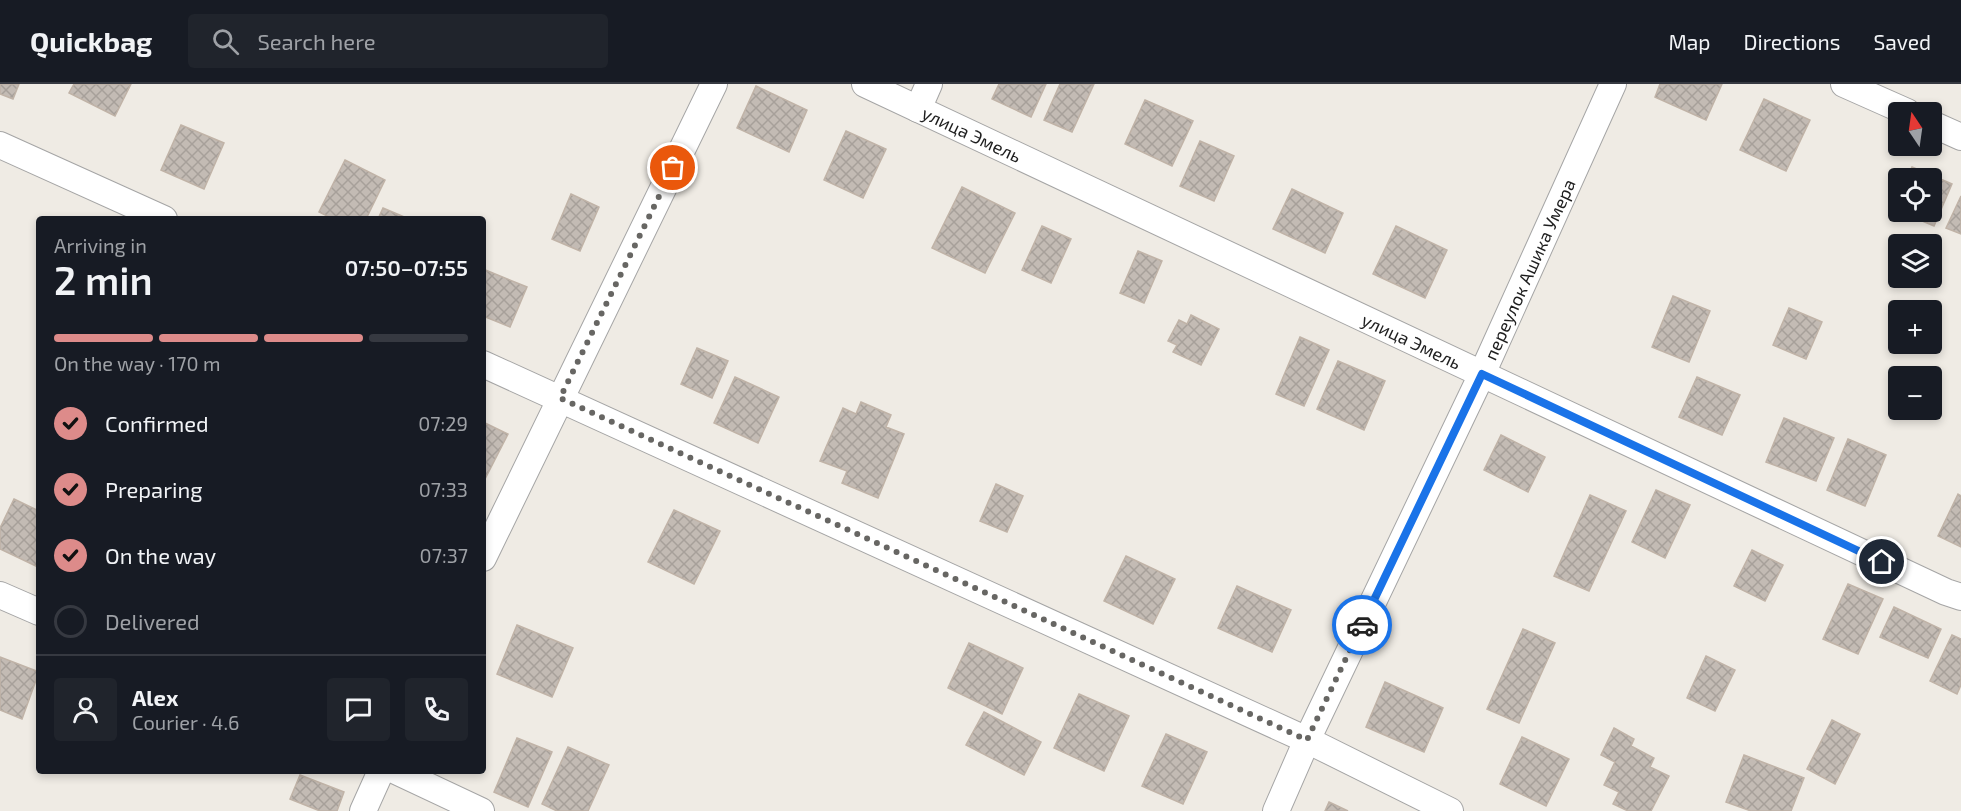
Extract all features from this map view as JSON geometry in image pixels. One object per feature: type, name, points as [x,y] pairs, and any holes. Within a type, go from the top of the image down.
[{"type":"street","points":[[486,552],[714,84]]},
{"type":"street","name":"улица Эмель","points":[[865,84],[1946,592],[1961,597]]},
{"type":"street","points":[[918,109],[929,84]]},
{"type":"street","name":"переулок Ашика Умера","points":[[1276,811],[1307,740],[1482,374],[1613,84]]},
{"type":"street","points":[[1844,84],[1888,104]]},
{"type":"street","points":[[1942,128],[1961,137]]},
{"type":"street","points":[[0,145],[157,216]]},
{"type":"street","points":[[486,365],[1307,740],[1450,811]]},
{"type":"street","points":[[0,595],[36,611]]},
{"type":"street","points":[[363,811],[380,774]]},
{"type":"street","points":[[402,774],[481,811]]},
{"type":"building","points":[[0,84],[19,84],[13,99],[0,94]]},
{"type":"building","points":[[74,84],[131,84],[115,116],[69,93]]},
{"type":"building","points":[[999,84],[1046,84],[1031,117],[992,99]]},
{"type":"building","points":[[1060,84],[1094,84],[1072,132],[1044,120]]},
{"type":"building","points":[[1660,84],[1722,84],[1706,120],[1655,97]]},
{"type":"building","points":[[756,86],[807,110],[789,152],[737,128]]},
{"type":"building","points":[[1764,99],[1810,120],[1786,171],[1740,150]]},
{"type":"building","points":[[1145,100],[1193,121],[1172,166],[1125,144]]},
{"type":"building","points":[[181,125],[224,143],[204,189],[161,170]]},
{"type":"building","points":[[846,131],[886,149],[863,198],[824,180]]},
{"type":"building","points":[[1200,141],[1234,156],[1214,201],[1180,186]]},
{"type":"building","points":[[345,160],[385,180],[367,216],[327,216],[319,212]]},
{"type":"building","points":[[1942,180],[1952,184],[1942,207]]},
{"type":"building","points":[[962,187],[1015,213],[985,273],[932,248]]},
{"type":"building","points":[[1292,189],[1343,213],[1325,253],[1273,229]]},
{"type":"building","points":[[571,194],[599,207],[580,251],[552,239]]},
{"type":"building","points":[[1961,196],[1961,234],[1946,228]]},
{"type":"building","points":[[383,208],[402,216],[379,216]]},
{"type":"building","points":[[1042,226],[1071,239],[1051,283],[1022,270]]},
{"type":"building","points":[[1396,226],[1447,250],[1425,298],[1373,274]]},
{"type":"building","points":[[1138,251],[1162,261],[1144,303],[1120,293]]},
{"type":"building","points":[[486,270],[527,287],[510,327],[486,317]]},
{"type":"building","points":[[1673,296],[1710,311],[1689,362],[1652,347]]},
{"type":"building","points":[[1789,308],[1822,322],[1806,359],[1773,345]]},
{"type":"building","points":[[1191,315],[1219,329],[1201,365],[1173,352],[1177,345],[1168,341],[1179,320],[1187,324]]},
{"type":"building","points":[[1300,337],[1329,350],[1304,406],[1276,394]]},
{"type":"building","points":[[697,348],[728,361],[712,398],[681,384]]},
{"type":"building","points":[[1338,361],[1385,381],[1364,430],[1317,409]]},
{"type":"building","points":[[735,377],[779,397],[758,443],[714,423]]},
{"type":"building","points":[[1697,377],[1740,395],[1722,435],[1679,417]]},
{"type":"building","points":[[861,402],[891,415],[886,427],[904,434],[878,498],[842,483],[847,471],[820,461],[843,408],[856,414]]},
{"type":"building","points":[[1784,418],[1834,438],[1816,481],[1766,462]]},
{"type":"building","points":[[486,423],[508,434],[486,477]]},
{"type":"building","points":[[1501,435],[1545,457],[1528,492],[1484,470]]},
{"type":"building","points":[[1848,439],[1886,455],[1865,506],[1827,490]]},
{"type":"building","points":[[996,484],[1023,496],[1007,532],[980,521]]},
{"type":"building","points":[[1656,490],[1690,505],[1665,558],[1632,542]]},
{"type":"building","points":[[1958,494],[1961,496],[1961,547],[1938,536]]},
{"type":"building","points":[[1590,495],[1626,511],[1589,591],[1554,576]]},
{"type":"building","points":[[14,499],[36,510],[36,566],[0,549],[0,528]]},
{"type":"building","points":[[674,510],[720,531],[694,584],[648,562]]},
{"type":"building","points":[[1752,550],[1783,565],[1765,601],[1734,586]]},
{"type":"building","points":[[1126,556],[1175,579],[1153,624],[1104,601]]},
{"type":"building","points":[[1848,584],[1883,599],[1858,654],[1823,639]]},
{"type":"building","points":[[1237,586],[1291,610],[1272,652],[1218,628]]},
{"type":"building","points":[[1894,607],[1941,629],[1928,658],[1880,637]]},
{"type":"building","points":[[517,625],[573,648],[552,697],[497,674]]},
{"type":"building","points":[[1523,629],[1555,643],[1519,723],[1487,709]]},
{"type":"building","points":[[1952,635],[1961,639],[1961,685],[1957,694],[1930,681]]},
{"type":"building","points":[[969,643],[1023,668],[1002,714],[948,688]]},
{"type":"building","points":[[1706,656],[1735,670],[1715,711],[1687,698]]},
{"type":"building","points":[[0,657],[36,671],[36,680],[22,719],[0,710]]},
{"type":"building","points":[[1385,682],[1443,708],[1424,752],[1366,727]]},
{"type":"building","points":[[1079,694],[1129,716],[1104,771],[1054,748]]},
{"type":"building","points":[[984,712],[1041,742],[1024,775],[966,745]]},
{"type":"building","points":[[1832,720],[1860,734],[1835,784],[1807,769]]},
{"type":"building","points":[[1614,728],[1634,739],[1631,746],[1654,758],[1650,767],[1669,776],[1651,811],[1628,811],[1613,804],[1619,792],[1604,785],[1615,762],[1601,755]]},
{"type":"building","points":[[1166,734],[1207,752],[1183,804],[1142,786]]},
{"type":"building","points":[[1522,737],[1569,759],[1546,806],[1500,784]]},
{"type":"building","points":[[517,738],[552,752],[528,807],[494,792]]},
{"type":"building","points":[[568,747],[609,765],[588,811],[557,811],[542,804]]},
{"type":"building","points":[[1744,755],[1804,778],[1791,811],[1751,811],[1726,802]]},
{"type":"building","points":[[300,775],[344,792],[337,811],[320,811],[290,799]]},
{"type":"building","points":[[1329,802],[1348,811],[1325,811]]},
{"type":"way so far","points":[[673,168],[560,398],[1307,740],[1362,625]]},
{"type":"route","points":[[1362,625],[1482,374],[1882,562]]}]
